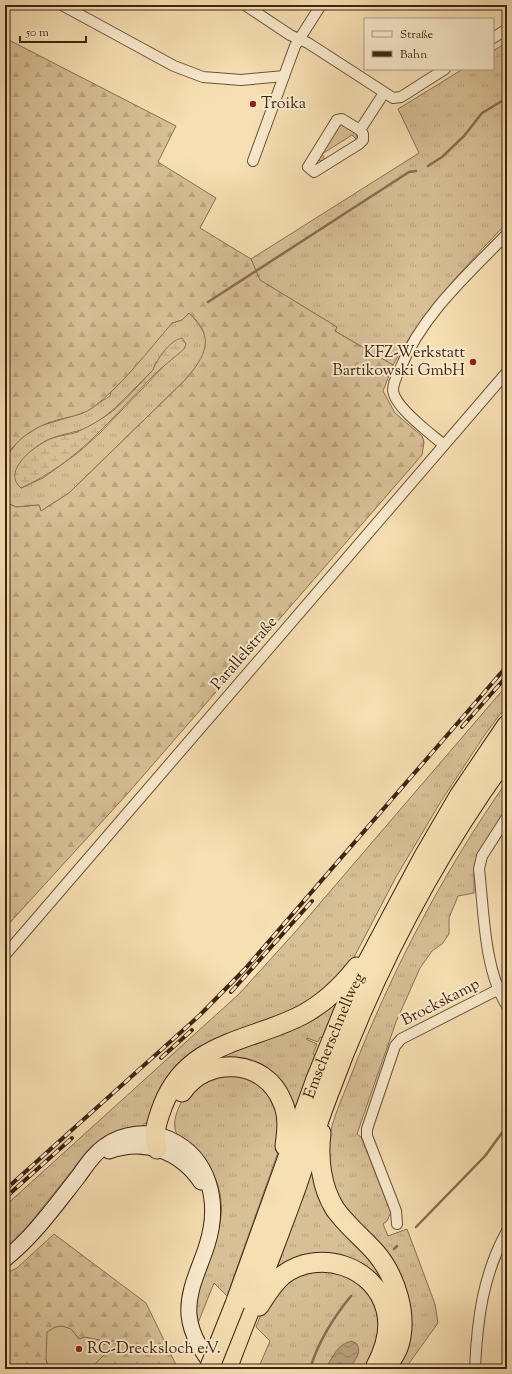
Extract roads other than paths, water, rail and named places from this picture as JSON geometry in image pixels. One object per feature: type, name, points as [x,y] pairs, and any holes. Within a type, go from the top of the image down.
[{"type":"highway","name":"Emscherschnellweg","points":[[227,1369],[237,1343],[278,1185],[316,1079],[351,993],[424,856],[459,796],[507,725]]},
{"type":"highway","name":"Emscherschnellweg","points":[[209,1369],[244,1313],[296,1186],[327,1097],[365,1004],[424,888],[447,847],[507,756]]},
{"type":"highway","points":[[159,1140],[168,1094],[180,1076],[195,1061],[217,1048],[282,1024],[313,1008],[352,974],[385,929]]},
{"type":"highway","points":[[159,1140],[177,1101],[193,1080],[203,1073],[216,1068],[229,1066],[248,1069],[266,1079],[275,1088],[282,1100],[286,1112],[287,1134],[278,1185]]},
{"type":"highway","points":[[327,1097],[320,1144],[320,1167],[326,1190],[335,1208],[350,1227],[376,1253],[389,1271],[398,1296],[402,1318],[399,1345],[386,1369]]},
{"type":"highway","points":[[244,1313],[275,1282],[293,1269],[314,1262],[335,1263],[345,1266],[363,1276],[371,1283],[383,1301],[386,1310],[388,1330],[386,1341],[375,1369]]},
{"type":"main road","points":[[5,1259],[26,1241],[97,1152],[114,1140],[133,1134],[180,1145],[189,1152],[202,1167],[210,1184],[213,1213],[207,1245],[193,1284],[189,1306],[194,1334],[203,1352],[215,1369]]},
{"type":"street","points":[[62,5],[174,66],[196,75],[220,79],[241,80],[284,76]]},
{"type":"street","points":[[245,5],[290,35],[299,39],[393,98],[401,97],[443,70]]},
{"type":"street","points":[[253,160],[299,39],[321,5]]},
{"type":"street","points":[[494,37],[507,29]]},
{"type":"street","points":[[360,130],[384,93]]},
{"type":"street","points":[[342,119],[360,130],[363,134],[364,140],[359,144],[314,172],[308,167],[337,120],[342,119]]},
{"type":"street","points":[[444,445],[405,410],[397,400],[393,390],[396,378],[409,350],[434,312],[507,234]]},
{"type":"street","name":"Parallelstraße","points":[[5,955],[507,372]]},
{"type":"street","name":"Brockskamp","points":[[507,817],[482,856],[479,869],[491,968],[498,990],[507,1006]]},
{"type":"street","points":[[498,990],[507,985]]},
{"type":"street","name":"Brockskamp","points":[[397,1224],[396,1211],[367,1136],[367,1129],[395,1046],[401,1040],[498,990]]},
{"type":"street","points":[[475,1369],[479,1314],[483,1293],[489,1272],[507,1231]]},
{"type":"water","points":[[352,1341],[357,1344],[359,1351],[350,1369],[326,1369],[339,1348],[347,1342]]},
{"type":"waterway","points":[[428,166],[442,157],[464,136],[482,113],[507,98]]},
{"type":"waterway","points":[[208,302],[409,172],[416,171]]},
{"type":"waterway","points":[[416,1227],[485,1156],[507,1126]]},
{"type":"waterway","points":[[394,1249],[397,1246]]},
{"type":"waterway","points":[[310,1369],[317,1349],[327,1331],[351,1296]]},
{"type":"railway","points":[[5,1190],[200,1015],[245,969],[507,666]]},
{"type":"railway","points":[[462,727],[507,676]]},
{"type":"railway","points":[[231,992],[312,901]]},
{"type":"railway","points":[[161,1058],[192,1030]]},
{"type":"railway","points":[[5,1198],[72,1138]]},
{"type":"place","name":"Troika","points":[[253,104]]},
{"type":"place","name":"KFZ-Werkstatt Bartikowski GmbH","points":[[473,362]]},
{"type":"place","name":"RC-Drecksloch e.V.","points":[[79,1349]]}]
